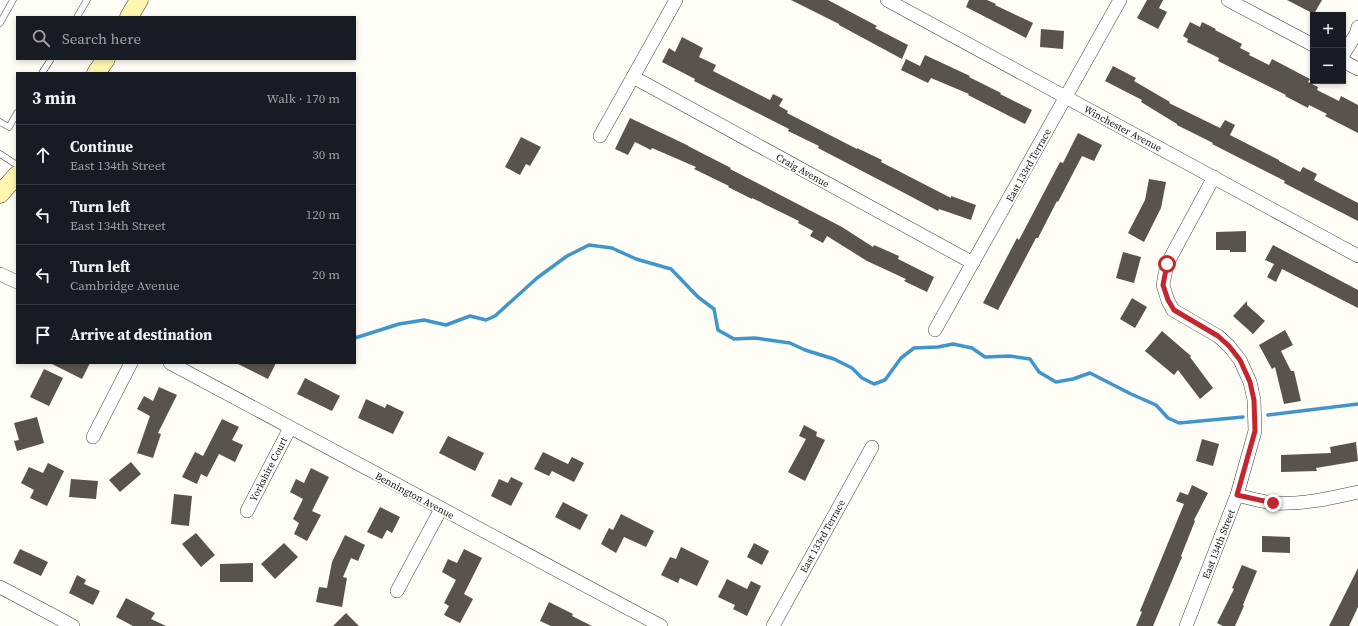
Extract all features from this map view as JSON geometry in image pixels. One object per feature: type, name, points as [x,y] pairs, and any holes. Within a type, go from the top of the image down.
[{"type":"main road","points":[[130,16],[139,0]]},
{"type":"main road","points":[[97,72],[105,60]]},
{"type":"main road","points":[[0,194],[16,176]]},
{"type":"street","points":[[600,136],[676,0]]},
{"type":"street","name":"Winchester Avenue","points":[[888,0],[1358,256]]},
{"type":"street","name":"East 133rd Terrace","points":[[935,330],[1120,0]]},
{"type":"street","points":[[1228,0],[1310,43]]},
{"type":"street","points":[[1346,50],[1356,34],[1358,27]]},
{"type":"street","points":[[1346,63],[1358,69]]},
{"type":"street","name":"Craig Avenue","points":[[633,77],[973,263]]},
{"type":"street","name":"East 134th Street","points":[[1186,626],[1237,495],[1255,431],[1254,400],[1250,382],[1240,360],[1229,346],[1218,336],[1174,310],[1168,300],[1163,285],[1167,264],[1214,177]]},
{"type":"street","points":[[0,274],[16,282]]},
{"type":"street","points":[[93,437],[130,364]]},
{"type":"street","name":"Bennington Avenue","points":[[172,364],[661,626]]},
{"type":"street","name":"Yorkshire Court","points":[[246,511],[290,428]]},
{"type":"street","name":"East 133rd Terrace","points":[[773,626],[872,447]]},
{"type":"street","points":[[1237,495],[1273,503],[1291,503],[1327,499],[1358,492]]},
{"type":"street","points":[[397,591],[441,509]]},
{"type":"street","points":[[0,587],[73,626]]},
{"type":"lane","points":[[0,23],[13,0]]},
{"type":"lane","points":[[78,16],[87,0]]},
{"type":"lane","points":[[43,72],[50,60]]},
{"type":"lane","points":[[0,122],[9,127],[16,116]]},
{"type":"lane","points":[[0,154],[16,164]]},
{"type":"building","points":[[791,0],[828,0],[877,26],[875,28],[908,45],[902,59],[839,24]]},
{"type":"building","points":[[969,0],[987,0],[1033,23],[1026,38],[966,7]]},
{"type":"building","points":[[1147,0],[1163,0],[1159,8],[1167,12],[1158,29],[1137,18]]},
{"type":"building","points":[[1287,0],[1322,0],[1315,12],[1310,12]]},
{"type":"building","points":[[1190,22],[1200,27],[1202,22],[1242,44],[1240,48],[1250,53],[1249,55],[1269,65],[1272,59],[1310,79],[1308,82],[1318,87],[1317,90],[1339,101],[1341,96],[1358,105],[1358,133],[1325,116],[1327,114],[1309,105],[1308,108],[1285,96],[1286,95],[1218,61],[1219,58],[1187,42],[1188,39],[1183,36]]},
{"type":"building","points":[[1041,29],[1064,31],[1063,49],[1040,47]]},
{"type":"building","points":[[682,37],[703,48],[699,57],[716,65],[713,71],[770,100],[773,94],[783,99],[779,106],[788,111],[787,113],[857,149],[882,160],[881,162],[951,198],[951,196],[976,205],[971,220],[939,209],[938,211],[818,148],[819,146],[788,131],[789,129],[694,81],[695,79],[662,62],[669,48],[675,52]]},
{"type":"building","points":[[925,55],[970,76],[969,77],[1032,110],[1025,124],[968,95],[969,94],[931,78],[928,83],[901,70],[906,59],[920,66]]},
{"type":"building","points":[[1113,66],[1136,78],[1134,81],[1170,102],[1169,103],[1220,128],[1225,120],[1235,125],[1230,135],[1300,172],[1303,167],[1317,174],[1314,180],[1358,203],[1358,221],[1177,125],[1141,102],[1142,100],[1105,81]]},
{"type":"building","points":[[630,118],[731,168],[730,169],[842,227],[873,247],[874,245],[899,256],[898,259],[934,277],[927,292],[904,281],[906,279],[867,261],[827,236],[823,243],[810,236],[813,231],[798,223],[799,221],[728,187],[729,186],[694,169],[696,167],[652,148],[651,150],[635,142],[628,155],[615,149]]},
{"type":"building","points":[[1078,133],[1102,145],[1094,161],[1082,156],[998,310],[983,303],[1017,238],[1019,240],[1060,162],[1063,163]]},
{"type":"building","points":[[521,137],[541,147],[530,166],[526,164],[520,175],[505,167]]},
{"type":"building","points":[[1149,179],[1166,182],[1161,208],[1144,242],[1128,233],[1145,200]]},
{"type":"building","points":[[1246,231],[1246,252],[1216,250],[1216,232]]},
{"type":"building","points":[[1273,245],[1358,290],[1358,308],[1282,269],[1276,282],[1267,277],[1274,264],[1265,260]]},
{"type":"building","points":[[1123,252],[1141,257],[1134,283],[1116,278]]},
{"type":"building","points":[[1132,298],[1147,307],[1135,328],[1120,319]]},
{"type":"building","points":[[1247,301],[1247,305],[1265,321],[1253,334],[1233,316]]},
{"type":"building","points":[[1285,330],[1293,345],[1281,351],[1291,371],[1294,371],[1301,401],[1284,404],[1275,367],[1272,369],[1259,345]]},
{"type":"building","points":[[1162,331],[1191,356],[1190,357],[1213,388],[1200,399],[1178,370],[1174,375],[1145,351]]},
{"type":"building","points":[[52,364],[90,364],[82,379]]},
{"type":"building","points":[[238,364],[276,364],[268,379]]},
{"type":"building","points":[[44,369],[63,378],[49,406],[30,397]]},
{"type":"building","points":[[305,378],[340,396],[332,411],[297,394]]},
{"type":"building","points":[[159,387],[177,395],[158,433],[161,434],[153,458],[137,453],[150,416],[137,409],[144,396],[153,401]]},
{"type":"building","points":[[366,399],[385,408],[387,404],[404,412],[393,434],[358,418]]},
{"type":"building","points":[[37,417],[44,443],[17,451],[14,441],[19,440],[14,423]]},
{"type":"building","points":[[222,419],[239,427],[232,440],[243,445],[235,462],[219,454],[207,477],[201,474],[197,484],[182,477],[195,452],[203,456]]},
{"type":"building","points":[[804,425],[817,432],[816,436],[825,440],[805,481],[788,472],[806,439],[799,436]]},
{"type":"building","points":[[448,436],[484,453],[475,471],[439,453]]},
{"type":"building","points":[[1202,439],[1219,444],[1213,466],[1196,461]]},
{"type":"building","points":[[1356,442],[1358,461],[1316,468],[1317,471],[1281,472],[1281,455],[1331,453],[1330,447]]},
{"type":"building","points":[[543,452],[568,464],[572,457],[584,463],[574,482],[552,471],[549,476],[534,469]]},
{"type":"building","points":[[131,462],[141,474],[120,492],[109,480]]},
{"type":"building","points":[[48,463],[64,471],[47,506],[30,498],[34,490],[21,483],[29,467],[43,473]]},
{"type":"building","points":[[311,468],[329,477],[312,511],[321,515],[307,541],[294,534],[299,523],[293,519],[303,499],[290,492],[296,479],[304,483]]},
{"type":"building","points":[[511,477],[523,483],[511,506],[491,496],[499,479],[508,483]]},
{"type":"building","points":[[71,479],[98,481],[96,499],[69,497]]},
{"type":"building","points":[[1192,485],[1208,493],[1194,520],[1195,521],[1181,556],[1182,557],[1153,626],[1136,626],[1142,612],[1140,611],[1184,504],[1176,501],[1180,492],[1188,495]]},
{"type":"building","points":[[174,494],[192,496],[189,526],[171,524]]},
{"type":"building","points":[[563,502],[588,515],[580,530],[555,517]]},
{"type":"building","points":[[380,507],[400,517],[392,533],[387,530],[382,539],[367,532]]},
{"type":"building","points":[[621,514],[654,531],[646,547],[624,537],[616,553],[601,544],[609,528],[613,530]]},
{"type":"building","points":[[196,533],[215,555],[201,567],[182,544]]},
{"type":"building","points":[[345,535],[365,545],[358,561],[351,558],[343,577],[347,578],[342,607],[316,602],[319,587],[327,588],[332,562]]},
{"type":"building","points":[[1262,536],[1290,537],[1290,553],[1262,552]]},
{"type":"building","points":[[284,543],[298,557],[275,579],[261,564]]},
{"type":"building","points":[[754,543],[769,551],[762,565],[747,557]]},
{"type":"building","points":[[681,547],[709,561],[697,586],[680,578],[678,583],[661,575],[670,557],[676,559]]},
{"type":"building","points":[[20,549],[48,562],[41,576],[13,563]]},
{"type":"building","points":[[464,549],[482,558],[464,594],[473,599],[460,623],[444,615],[449,606],[444,603],[456,580],[442,572],[448,559],[457,563]]},
{"type":"building","points":[[253,563],[253,582],[220,582],[220,564]]},
{"type":"building","points":[[1242,565],[1257,571],[1235,626],[1223,626],[1217,623],[1234,589],[1232,588]]},
{"type":"building","points":[[1358,568],[1358,607],[1349,626],[1329,626]]},
{"type":"building","points":[[77,575],[86,580],[84,584],[100,591],[93,605],[69,593]]},
{"type":"building","points":[[727,579],[747,589],[751,581],[761,586],[747,616],[733,609],[735,605],[718,597]]},
{"type":"building","points":[[126,598],[155,613],[151,619],[166,626],[133,626],[116,617]]},
{"type":"building","points":[[549,602],[573,614],[572,616],[592,626],[551,626],[540,621]]},
{"type":"building","points":[[346,613],[359,626],[333,626]]},
{"type":"waterway","points":[[356,338],[399,324],[424,320],[446,325],[470,316],[486,320],[495,316],[537,278],[567,256],[589,245],[612,248],[636,259],[671,269],[698,297],[714,309],[718,330],[734,339],[755,338],[790,343],[805,350],[834,359],[852,368],[862,378],[874,384],[885,380],[901,358],[914,348],[938,347],[953,344],[972,348],[985,357],[1010,356],[1030,359],[1039,372],[1056,382],[1073,379],[1090,373],[1156,405],[1168,418],[1179,423],[1243,417]]},
{"type":"waterway","points":[[1268,415],[1358,404]]},
{"type":"route","points":[[1167,264],[1163,285],[1168,300],[1174,310],[1218,336],[1229,346],[1240,360],[1250,382],[1254,400],[1255,431],[1237,495],[1273,503]]}]
